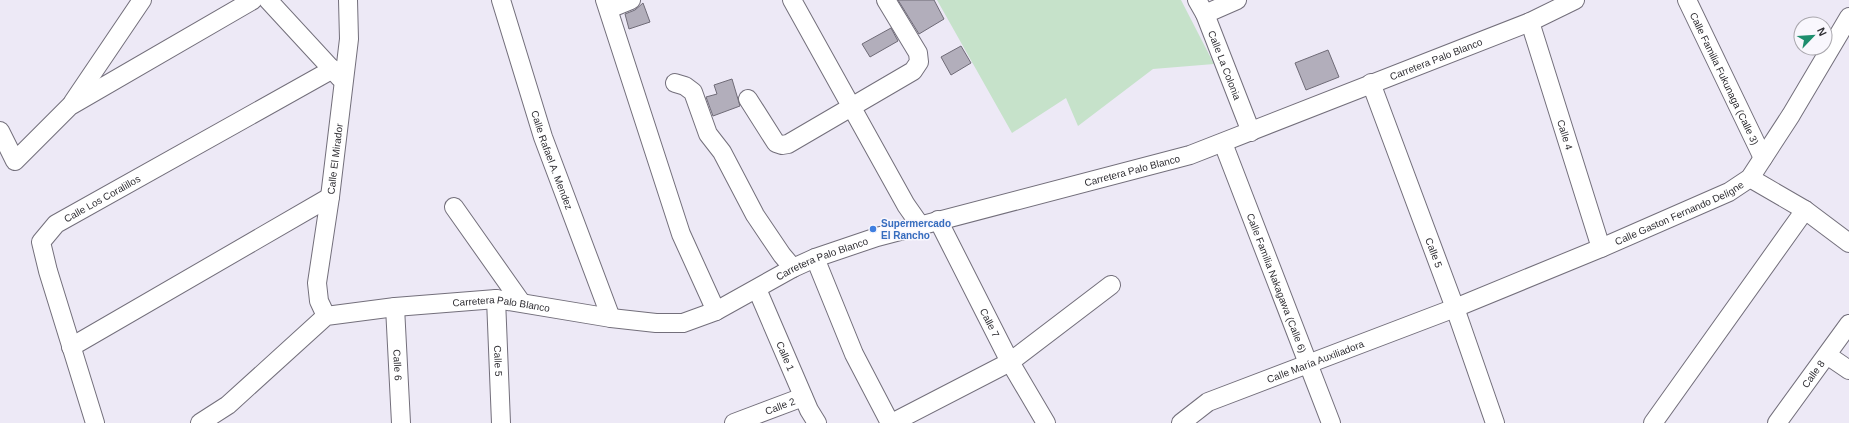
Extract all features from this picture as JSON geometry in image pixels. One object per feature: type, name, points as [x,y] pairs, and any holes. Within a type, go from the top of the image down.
[{"type":"street","points":[[0,131],[15,161],[70,106],[142,0]]},
{"type":"street","points":[[70,106],[253,0]]},
{"type":"street","points":[[268,0],[333,69],[344,83]]},
{"type":"street","name":"Calle El Mirador","points":[[326,316],[319,300],[317,283],[330,197],[349,39],[348,0]]},
{"type":"street","name":"Calle Rafael A. Mendez","points":[[501,0],[543,137],[611,318]]},
{"type":"street","points":[[631,0],[607,5],[681,234],[716,311]]},
{"type":"street","points":[[792,0],[906,205],[920,225]]},
{"type":"street","points":[[748,99],[776,143],[782,145],[788,144],[913,71],[919,62],[918,53],[886,0]]},
{"type":"street","points":[[1201,7],[1237,0]]},
{"type":"street","name":"Carretera Palo Blanco","points":[[326,316],[395,307],[496,299],[611,318],[656,323],[683,323],[716,311],[793,268],[815,258],[877,236],[1190,155],[1530,22],[1575,0]]},
{"type":"street","name":"Calle Familia Fukunaga (Calle 3)","points":[[1687,0],[1763,158]]},
{"type":"street","name":"Calle La Colonia","points":[[1201,7],[1251,132]]},
{"type":"street","name":"Calle Gaston Fernando Deligne","points":[[1455,308],[1601,248],[1729,192],[1750,178],[1791,115],[1849,17]]},
{"type":"street","name":"Calle 4","points":[[1530,22],[1601,248]]},
{"type":"street","name":"Calle Los Coralillos","points":[[95,423],[48,271],[41,242],[56,224],[333,69]]},
{"type":"street","points":[[675,83],[685,86],[692,92],[708,134],[722,152],[755,215],[778,250],[793,268]]},
{"type":"street","name":"Calle 5","points":[[1371,83],[1455,308],[1495,423]]},
{"type":"street","name":"Calle Familia Nakagawa (Calle 6)","points":[[1223,142],[1331,423]]},
{"type":"street","points":[[1750,178],[1805,210],[1849,243]]},
{"type":"street","points":[[71,347],[330,197]]},
{"type":"street","points":[[454,207],[521,302]]},
{"type":"street","points":[[1652,423],[1805,210]]},
{"type":"street","name":"Calle 7","points":[[938,220],[1010,362],[1046,423]]},
{"type":"street","points":[[815,258],[854,354],[891,423],[1010,362],[1111,286]]},
{"type":"street","name":"Calle 1","points":[[757,289],[803,397],[817,423]]},
{"type":"street","name":"Calle 5","points":[[496,299],[501,423]]},
{"type":"street","name":"Calle 6","points":[[395,307],[401,423]]},
{"type":"street","name":"Calle María Auxiliadora","points":[[1181,423],[1208,402],[1455,308]]},
{"type":"street","points":[[200,423],[228,405],[326,316]]},
{"type":"street","name":"Calle 8","points":[[1777,423],[1849,324]]},
{"type":"street","points":[[1827,355],[1849,370]]},
{"type":"street","name":"Calle 2","points":[[734,423],[803,397]]},
{"type":"green space","points":[[937,0],[1181,0],[1214,64],[1153,69],[1078,126],[1066,98],[1012,133]]},
{"type":"building","points":[[898,0],[934,0],[944,19],[919,34]]},
{"type":"building","points":[[643,3],[650,22],[629,29],[625,14],[635,10]]},
{"type":"building","points":[[891,28],[898,41],[870,57],[862,44]]},
{"type":"building","points":[[961,46],[971,63],[951,75],[941,57]]},
{"type":"building","points":[[1328,50],[1339,77],[1306,90],[1295,63]]},
{"type":"building","points":[[732,79],[740,106],[713,116],[706,97],[717,94],[714,85]]},
{"type":"place","name":"Supermercado El Rancho","points":[[873,229]]}]
